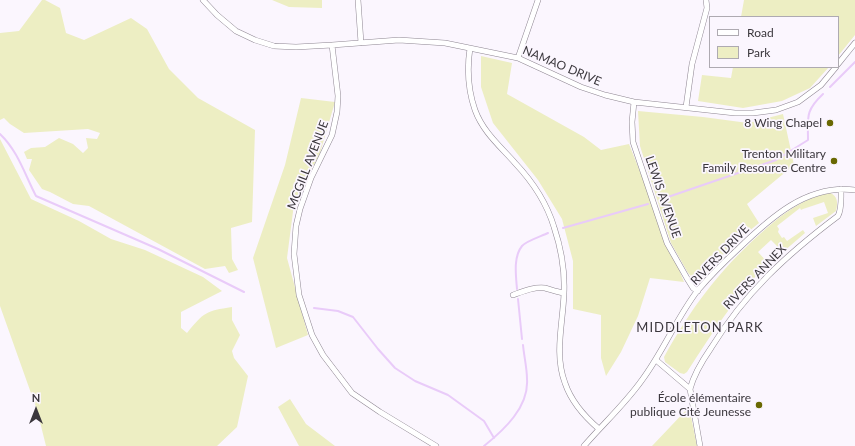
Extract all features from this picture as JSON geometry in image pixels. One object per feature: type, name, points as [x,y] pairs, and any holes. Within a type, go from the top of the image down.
[{"type":"street","name":"NAMAO DRIVE","points":[[203,0],[217,15],[236,31],[255,40],[274,46],[332,46],[399,40],[445,43],[518,58],[581,87],[605,95],[634,102],[735,113],[753,113],[776,110],[798,102],[821,85],[835,68]]},
{"type":"street","points":[[358,0],[361,43]]},
{"type":"street","points":[[518,58],[538,0]]},
{"type":"street","points":[[686,107],[692,64],[707,8],[706,0]]},
{"type":"street","points":[[839,63],[855,43]]},
{"type":"street","name":"MCGILL AVENUE","points":[[332,46],[338,96],[337,112],[332,135],[311,178],[296,226],[294,254],[299,295],[305,317],[320,348],[352,393],[436,446]]},
{"type":"street","points":[[470,48],[468,60],[469,90],[475,111],[486,131],[527,176],[546,207],[554,227],[563,269],[564,293],[560,346],[561,370],[565,383],[580,409],[599,429]]},
{"type":"street","name":"LEWIS AVENUE","points":[[634,102],[632,122],[634,142],[667,243],[693,288],[698,291]]},
{"type":"street","name":"RIVERS ANNEX","points":[[690,389],[694,375],[715,340],[730,317],[746,298],[770,272],[803,242],[838,216],[842,205],[841,189]]},
{"type":"street","name":"RIVERS DRIVE","points":[[584,446],[630,397],[656,360],[698,291],[719,267],[776,215],[800,200],[810,195],[831,190],[855,190]]},
{"type":"street","points":[[513,295],[536,288],[546,288],[564,293]]},
{"type":"street","points":[[656,360],[690,389],[700,446]]},
{"type":"green space","points":[[42,0],[45,0],[60,8],[66,33],[84,40],[131,18],[147,29],[169,69],[198,98],[255,130],[252,222],[231,228],[232,259],[238,270],[229,273],[225,266],[205,269],[89,206],[73,204],[42,189],[29,170],[32,159],[27,159],[24,152],[31,148],[45,147],[59,138],[73,144],[83,153],[88,148],[86,138],[97,139],[100,133],[88,129],[24,133],[4,118],[0,120],[0,33],[19,31]]},
{"type":"green space","points":[[272,0],[322,0],[322,8],[289,7]]},
{"type":"green space","points":[[744,0],[855,0],[855,35],[839,55],[839,16],[741,16]]},
{"type":"green space","points":[[481,56],[512,63],[507,94],[584,137],[601,150],[629,144],[684,282],[650,278],[638,316],[621,352],[606,376],[601,358],[601,315],[573,309],[573,261],[562,219],[538,180],[493,123],[481,87]]},
{"type":"green space","points":[[733,68],[828,68],[810,88],[782,101],[743,108],[698,101],[702,75],[731,78]]},
{"type":"green space","points":[[301,98],[335,102],[320,153],[294,204],[287,258],[308,335],[276,348],[253,258],[285,165]]},
{"type":"green space","points":[[638,111],[748,123],[783,114],[794,165],[747,204],[759,223],[732,245],[703,277],[693,278],[688,273],[671,243],[640,146]]},
{"type":"green space","points":[[0,139],[31,199],[79,221],[111,239],[145,250],[203,277],[222,291],[181,312],[181,328],[187,333],[202,317],[211,311],[232,307],[232,320],[240,335],[232,351],[234,358],[248,376],[237,427],[217,446],[46,446],[37,410],[0,306]]},
{"type":"green space","points":[[830,193],[835,196],[837,200],[836,211],[816,226],[813,218],[828,213],[824,202],[801,210],[800,208],[777,226],[779,229],[778,232],[782,238],[784,237],[787,241],[803,230],[805,233],[783,252],[771,240],[758,252],[768,263],[745,288],[715,329],[687,372],[684,374],[680,373],[665,362],[664,357],[684,322],[706,291],[731,262],[760,234],[784,214],[801,203],[820,195]]},
{"type":"green space","points":[[290,399],[306,424],[335,446],[299,446],[278,407]]},
{"type":"green space","points":[[689,407],[697,446],[652,446]]},
{"type":"waterway","points":[[830,87],[855,62]]},
{"type":"waterway","points":[[665,198],[776,160],[808,140],[808,120],[810,110],[823,94]]},
{"type":"waterway","points":[[0,134],[12,148],[36,196],[158,249],[244,292]]},
{"type":"waterway","points":[[563,228],[648,204]]},
{"type":"waterway","points":[[517,289],[516,261],[519,250],[527,242],[548,233]]},
{"type":"waterway","points":[[518,299],[522,339]]},
{"type":"waterway","points":[[314,308],[338,311],[353,317],[395,368],[415,381],[448,395],[484,421],[494,438]]},
{"type":"waterway","points":[[484,446],[514,417],[524,399],[527,389],[527,371],[523,345]]},
{"type":"place","name":"8 Wing Chapel","points":[[830,123]]},
{"type":"place","name":"Trenton Military Family Resource Centre","points":[[834,161]]},
{"type":"place","name":"École élémentaire publique Cité Jeunesse","points":[[759,405]]},
{"type":"district","name":"MIDDLETON PARK","points":[[700,328]]}]
